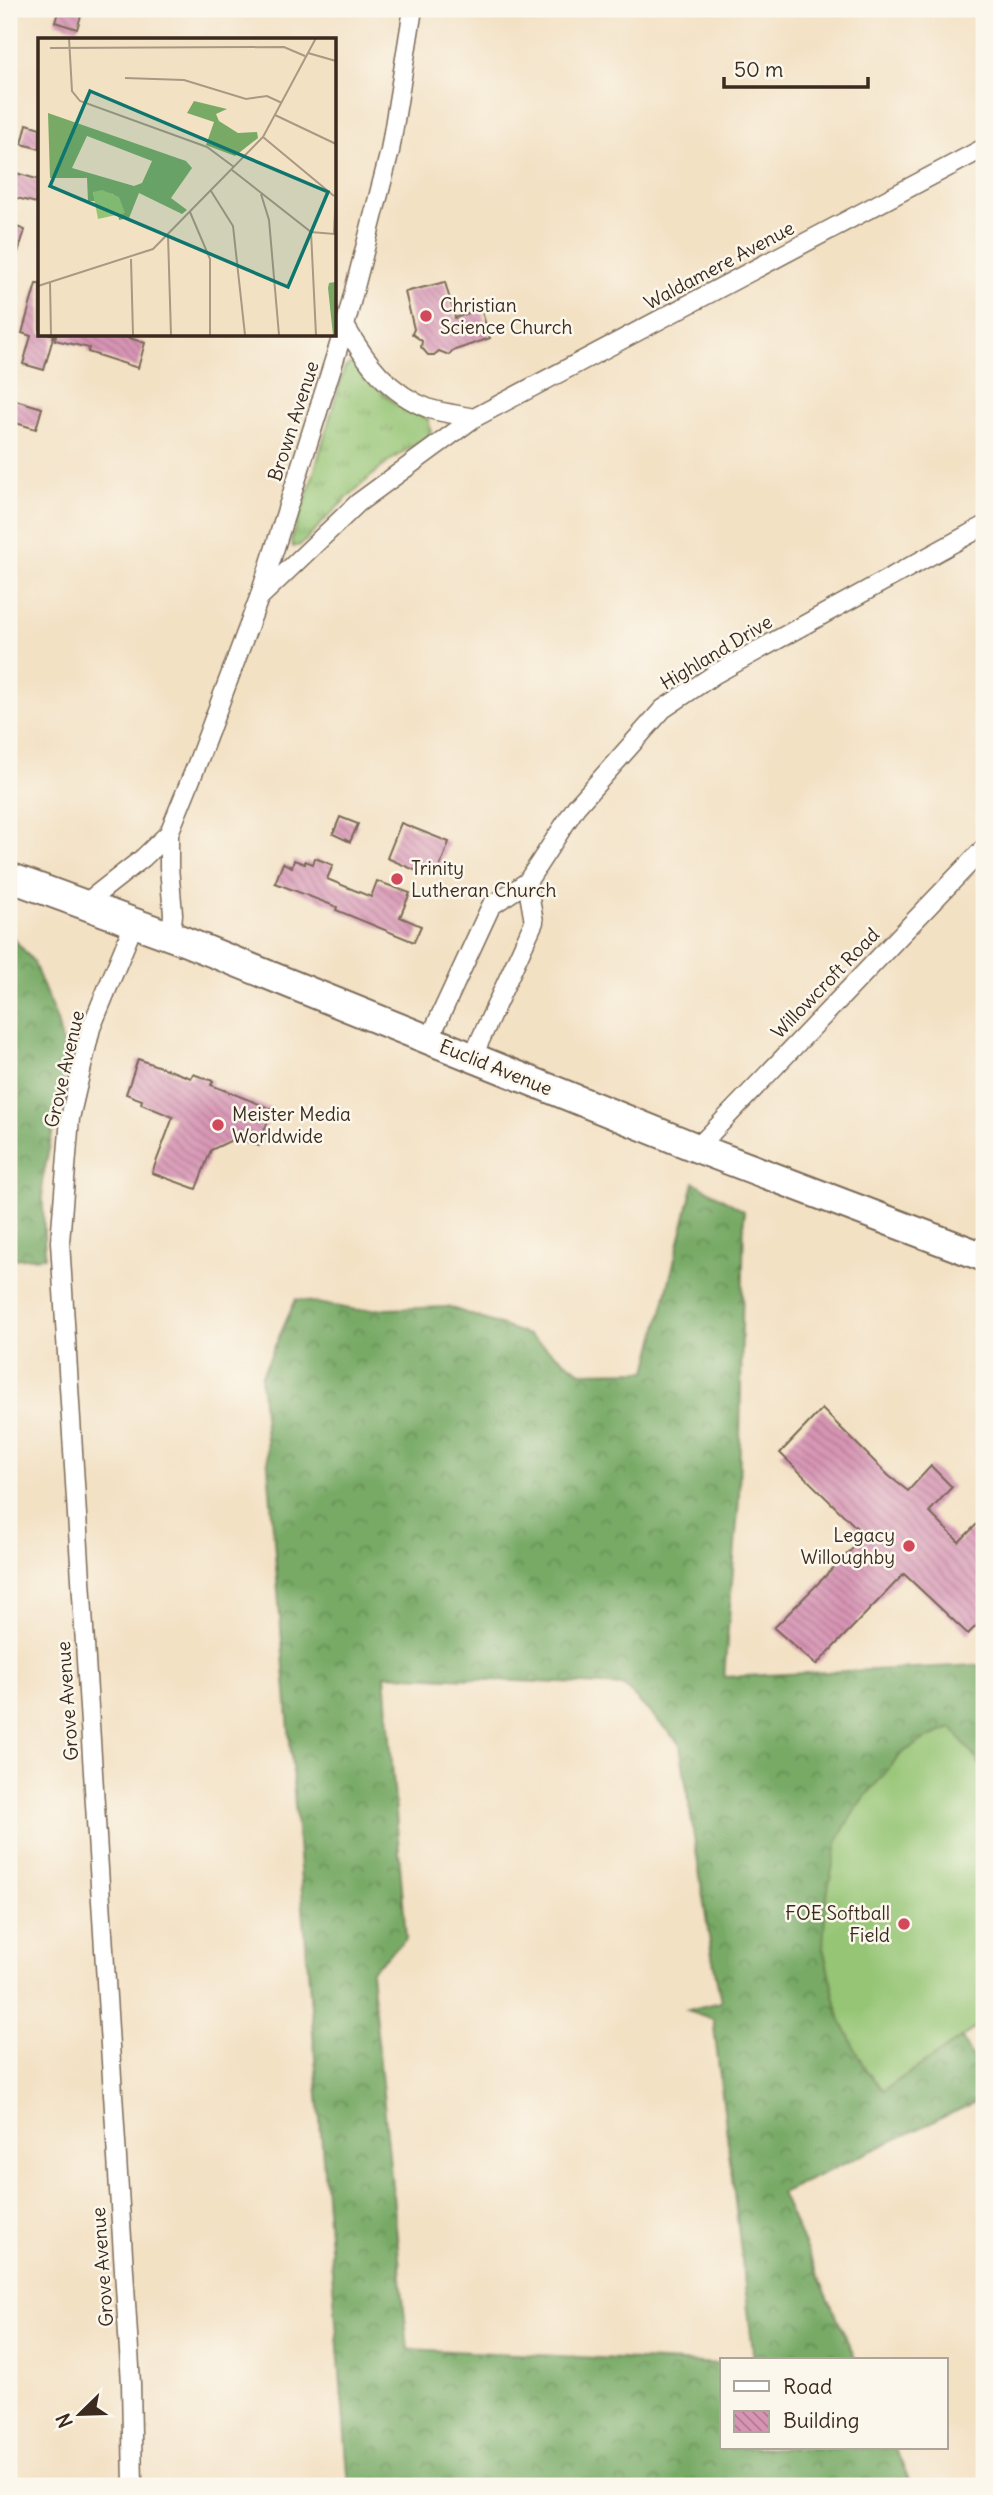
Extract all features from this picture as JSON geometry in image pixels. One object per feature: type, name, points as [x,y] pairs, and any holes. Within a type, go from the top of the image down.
[{"type":"main road","name":"Euclid Avenue","points":[[9,877],[171,937],[696,1148],[984,1257]]},
{"type":"street","name":"Brown Avenue","points":[[171,937],[173,915],[169,833],[259,598],[345,327],[390,150],[413,9]]},
{"type":"street","name":"Waldamere Avenue","points":[[259,598],[358,503],[474,418],[984,148]]},
{"type":"street","points":[[345,327],[364,358],[388,386],[429,408],[474,418]]},
{"type":"street","name":"Highland Drive","points":[[429,1040],[491,906],[527,882],[576,807],[663,709],[715,674],[984,526]]},
{"type":"street","name":"Brown Avenue","points":[[83,905],[143,858],[169,833]]},
{"type":"street","name":"Willowcroft Road","points":[[696,1148],[984,848]]},
{"type":"street","points":[[472,1058],[534,922],[527,882]]},
{"type":"street","name":"Grove Avenue","points":[[133,2486],[131,2383],[60,1242],[73,1105],[91,1028],[134,925]]},
{"type":"green space","points":[[349,364],[359,364],[371,381],[395,404],[428,419],[431,432],[380,469],[307,539],[293,547],[291,540],[311,483],[344,369]]},
{"type":"green space","points":[[9,933],[33,961],[57,1021],[67,1063],[42,1182],[45,1257],[9,1259]]},
{"type":"green space","points":[[694,1182],[744,1211],[739,1499],[724,1677],[978,1665],[984,1674],[984,1770],[952,1728],[927,1738],[902,1753],[858,1805],[823,1947],[839,2016],[866,2071],[884,2090],[962,2038],[984,2083],[984,2098],[781,2193],[855,2358],[754,2358],[713,2019],[687,2010],[721,2002],[680,1744],[624,1686],[385,1675],[406,1939],[371,1971],[408,2349],[720,2364],[720,2450],[896,2450],[912,2486],[349,2486],[261,1377],[296,1299],[356,1310],[449,1307],[528,1335],[581,1372],[647,1371]]},
{"type":"green space","name":"FOE Softball Field","points":[[952,1728],[984,1770],[984,2022],[884,2090],[866,2071],[839,2016],[823,1947],[826,1900],[838,1839],[858,1805],[902,1753],[927,1738]]},
{"type":"building","points":[[59,9],[83,9],[77,29],[55,22]]},
{"type":"building","points":[[27,124],[38,127],[38,148],[22,144]]},
{"type":"building","points":[[9,171],[38,179],[38,203],[9,196]]},
{"type":"building","points":[[9,224],[25,230],[12,271],[9,270]]},
{"type":"building","name":"Christian Science Church","points":[[445,282],[455,318],[481,309],[490,338],[452,351],[449,355],[439,351],[428,355],[421,347],[422,341],[412,334],[414,329],[405,292]]},
{"type":"building","points":[[38,284],[38,336],[53,336],[44,370],[23,364],[31,336],[22,333]]},
{"type":"building","points":[[56,336],[123,336],[145,343],[138,368],[88,352],[89,348],[55,340]]},
{"type":"building","points":[[9,398],[42,408],[36,429],[9,421]]},
{"type":"building","points":[[340,817],[358,824],[350,842],[333,834]]},
{"type":"building","points":[[401,823],[449,842],[438,872],[422,865],[419,872],[387,858]]},
{"type":"building","points":[[315,858],[333,865],[327,879],[371,897],[377,881],[410,893],[400,917],[421,926],[414,942],[336,910],[337,907],[275,883],[283,863],[292,867],[294,860],[313,864]]},
{"type":"building","name":"Meister Media Worldwide","points":[[138,1059],[191,1078],[193,1074],[213,1081],[211,1085],[272,1109],[259,1146],[236,1138],[211,1150],[196,1189],[152,1173],[173,1117],[141,1104],[142,1100],[126,1094]]},
{"type":"building","name":"Legacy Willoughby","points":[[822,1409],[889,1476],[908,1491],[931,1466],[952,1487],[929,1512],[959,1542],[984,1517],[984,1618],[968,1634],[904,1574],[816,1665],[774,1628],[865,1536],[780,1453]]},
{"type":"place","name":"Christian Science Church","points":[[426,316]]},
{"type":"place","name":"Trinity Lutheran Church","points":[[397,879]]},
{"type":"place","name":"Meister Media Worldwide","points":[[218,1125]]},
{"type":"place","name":"Legacy Willoughby","points":[[909,1546]]},
{"type":"place","name":"FOE Softball Field","points":[[904,1924]]}]
